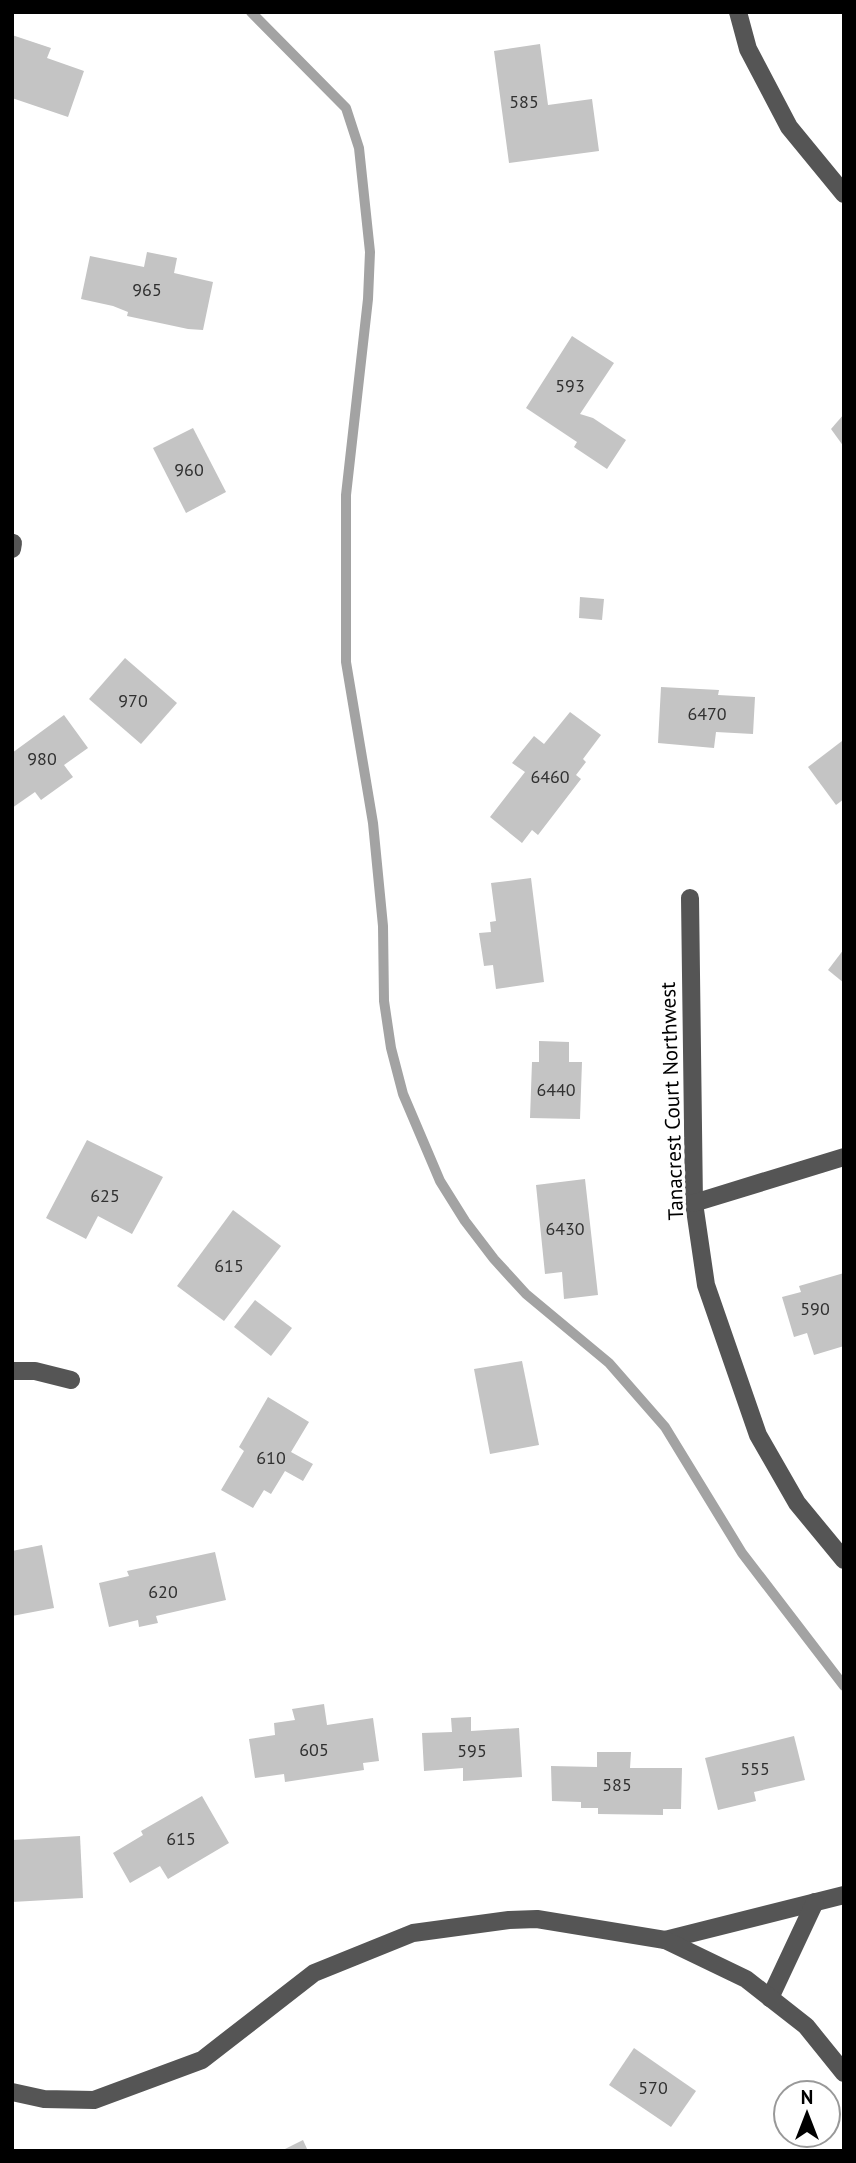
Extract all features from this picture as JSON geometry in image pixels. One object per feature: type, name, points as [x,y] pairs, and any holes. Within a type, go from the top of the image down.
[{"type":"street","points":[[738,12],[748,49],[789,127],[844,194]]},
{"type":"street","name":"Tanacrest Court Northwest","points":[[690,898],[694,1203],[706,1285],[758,1435],[797,1503],[844,1560]]},
{"type":"street","points":[[694,1203],[844,1157]]},
{"type":"street","points":[[12,1371],[35,1371],[71,1380]]},
{"type":"street","points":[[665,1940],[844,1895]]},
{"type":"street","points":[[770,1998],[815,1902]]},
{"type":"street","points":[[12,2092],[44,2099],[94,2100],[202,2060],[314,1973],[413,1933],[509,1920],[537,1919],[665,1940],[746,1979],[806,2026],[844,2073]]},
{"type":"building","points":[[12,35],[51,48],[47,58],[84,71],[68,117],[12,98]]},
{"type":"building","points":[[540,44],[548,105],[592,99],[599,151],[509,163],[494,51]]},
{"type":"building","points":[[147,252],[177,258],[174,273],[213,282],[203,330],[127,316],[128,312],[113,306],[81,299],[90,256],[144,267]]},
{"type":"building","points":[[572,336],[614,363],[580,414],[593,418],[626,440],[607,469],[574,447],[577,442],[526,408]]},
{"type":"building","points":[[844,414],[844,447],[831,429]]},
{"type":"building","points":[[193,428],[226,492],[186,513],[153,448]]},
{"type":"building","points":[[580,597],[604,599],[602,620],[579,618]]},
{"type":"building","points":[[125,658],[177,703],[141,744],[89,699]]},
{"type":"building","points":[[661,687],[719,690],[718,695],[755,697],[753,734],[716,732],[714,748],[658,743]]},
{"type":"building","points":[[570,712],[601,735],[583,759],[586,762],[576,775],[581,779],[538,835],[532,830],[522,843],[490,817],[525,772],[512,763],[534,736],[544,744]]},
{"type":"building","points":[[64,715],[88,748],[64,765],[73,777],[41,800],[35,792],[12,808],[12,753]]},
{"type":"building","points":[[842,741],[844,799],[836,805],[808,767]]},
{"type":"building","points":[[531,878],[544,982],[496,989],[493,965],[484,966],[479,933],[491,932],[490,922],[496,921],[491,883]]},
{"type":"building","points":[[844,949],[844,983],[828,970]]},
{"type":"building","points":[[539,1041],[569,1042],[569,1062],[582,1062],[580,1119],[530,1118],[532,1062],[539,1062]]},
{"type":"building","points":[[87,1140],[163,1177],[132,1234],[98,1216],[86,1239],[46,1218]]},
{"type":"building","points":[[585,1179],[598,1295],[564,1299],[562,1272],[545,1274],[536,1185]]},
{"type":"building","points":[[233,1210],[281,1246],[224,1321],[177,1286]]},
{"type":"building","points":[[844,1273],[844,1346],[814,1355],[807,1333],[794,1337],[782,1297],[801,1292],[799,1286]]},
{"type":"building","points":[[255,1300],[292,1328],[271,1356],[234,1327]]},
{"type":"building","points":[[522,1361],[539,1445],[490,1454],[474,1369]]},
{"type":"building","points":[[268,1397],[309,1422],[291,1452],[313,1464],[303,1481],[285,1471],[271,1494],[264,1490],[253,1508],[221,1490],[244,1451],[239,1447]]},
{"type":"building","points":[[42,1545],[54,1608],[12,1616],[12,1551]]},
{"type":"building","points":[[215,1552],[226,1600],[156,1616],[158,1623],[139,1627],[138,1620],[109,1627],[99,1583],[129,1576],[127,1571]]},
{"type":"building","points":[[324,1704],[327,1725],[373,1718],[379,1761],[363,1763],[364,1770],[285,1782],[284,1774],[255,1778],[249,1739],[275,1735],[274,1723],[295,1720],[292,1709]]},
{"type":"building","points":[[471,1717],[471,1731],[519,1728],[522,1777],[463,1781],[463,1768],[424,1771],[422,1733],[452,1732],[451,1718]]},
{"type":"building","points":[[794,1736],[805,1780],[754,1792],[756,1801],[718,1810],[705,1758]]},
{"type":"building","points":[[597,1752],[631,1752],[630,1768],[682,1768],[681,1809],[663,1809],[663,1815],[598,1814],[598,1808],[581,1808],[581,1802],[552,1801],[551,1766],[597,1767]]},
{"type":"building","points":[[202,1796],[229,1843],[168,1879],[160,1866],[130,1883],[113,1853],[143,1835],[141,1831]]},
{"type":"building","points":[[80,1836],[83,1898],[12,1902],[12,1840]]},
{"type":"building","points":[[634,2048],[696,2091],[671,2127],[609,2085]]},
{"type":"building","points":[[303,2140],[308,2151],[281,2151]]},
{"type":"waterway","points":[[251,12],[346,108],[359,148],[370,252],[368,299],[346,495],[346,662],[373,823],[383,926],[384,1001],[391,1048],[403,1094],[440,1181],[465,1221],[494,1259],[526,1294],[609,1363],[665,1427],[742,1553],[844,1686]]}]
